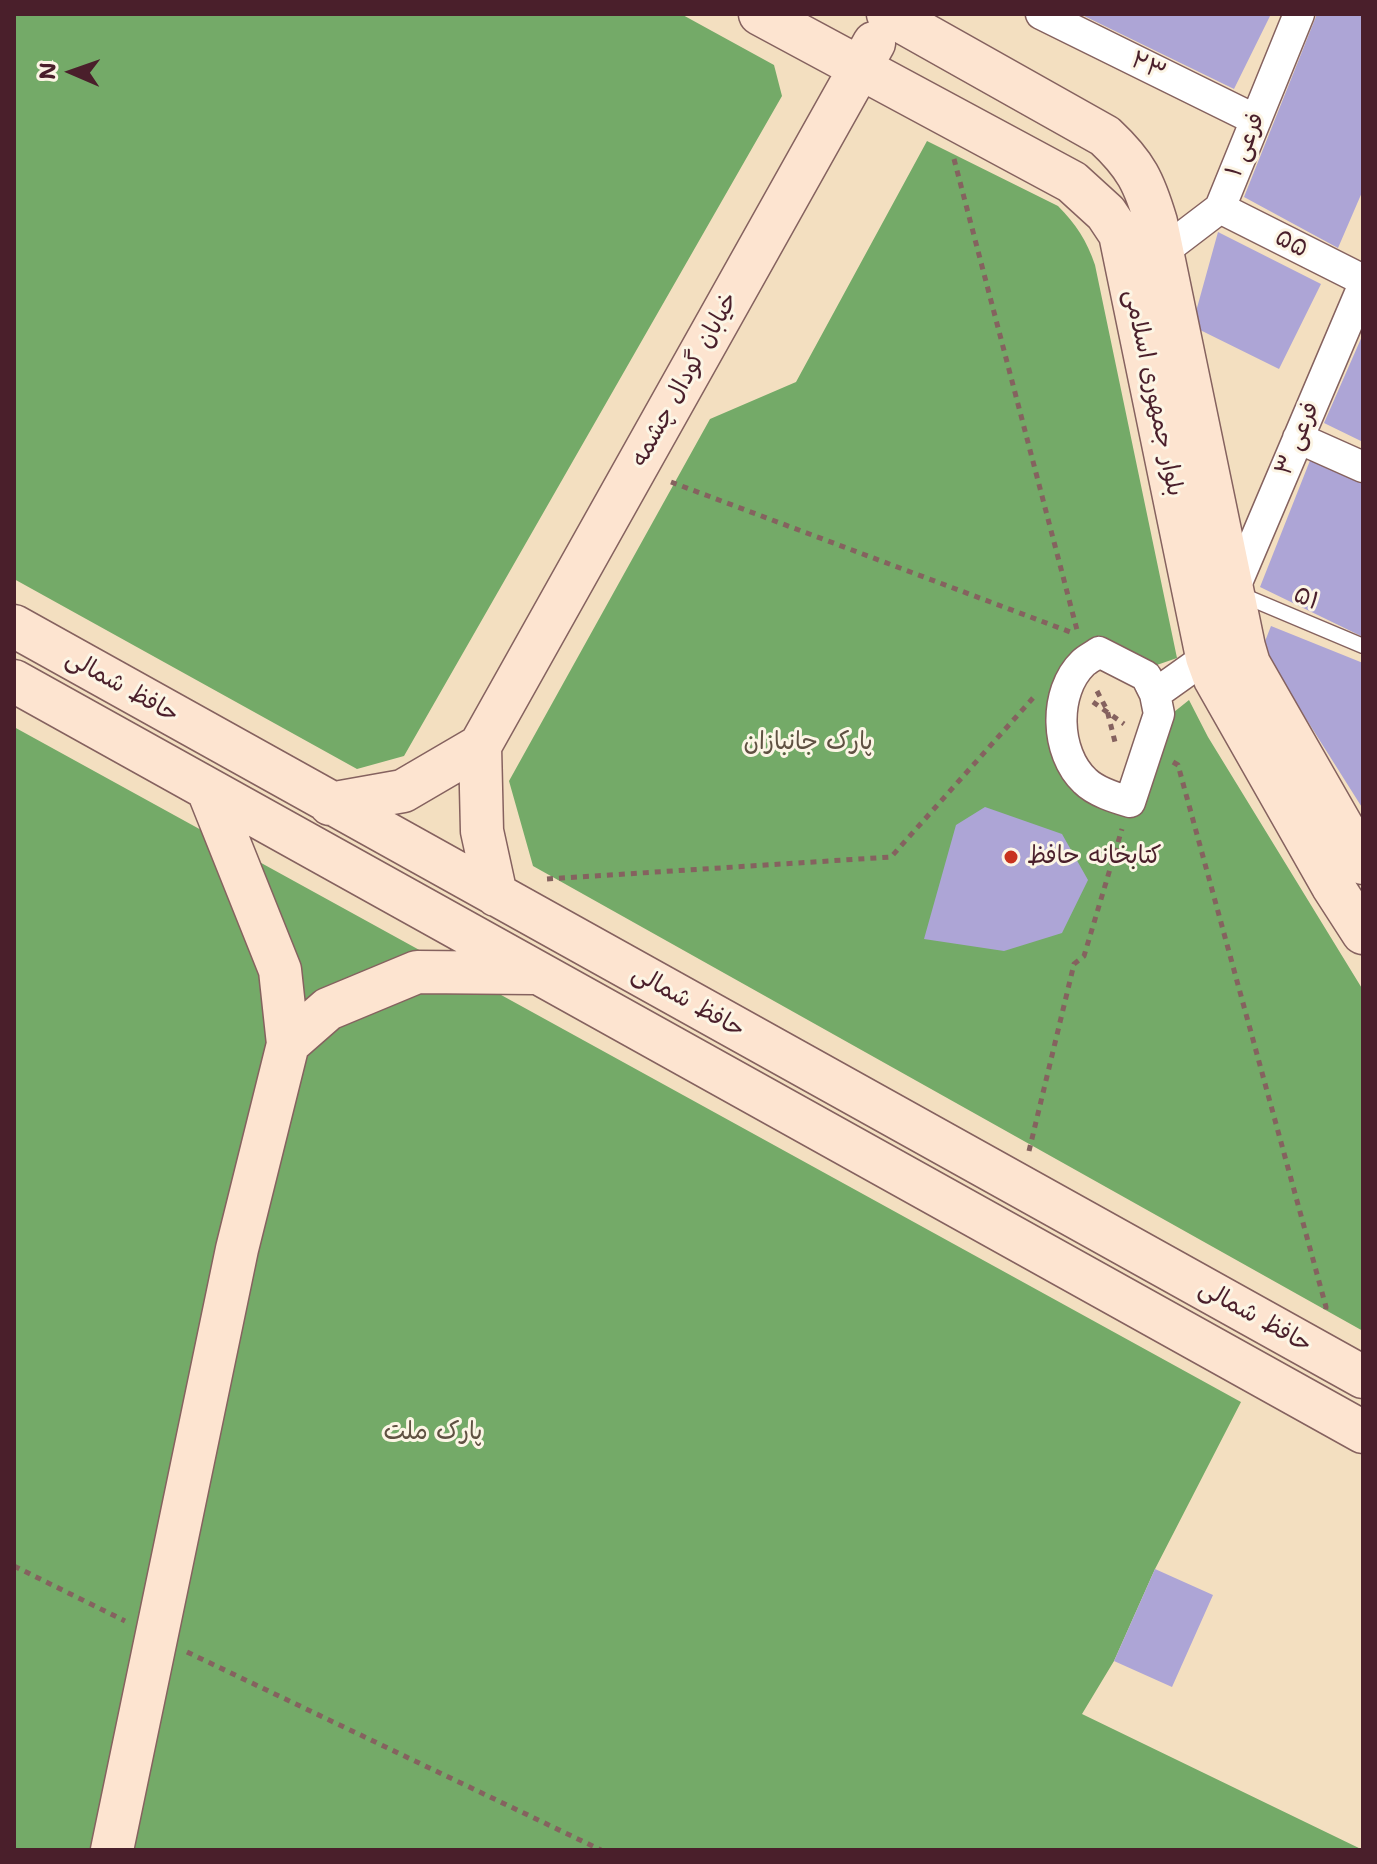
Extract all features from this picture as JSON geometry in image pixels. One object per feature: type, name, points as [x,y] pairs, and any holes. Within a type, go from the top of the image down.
[{"type":"main road","name":"بلوار جمهوری اسلامی","points":[[760,14],[1072,182],[1106,213],[1120,234],[1207,657],[1215,679],[1332,885],[1363,933]]},
{"type":"main road","name":"بلوار جمهوری اسلامی","points":[[889,14],[1105,136],[1131,160],[1146,191],[1161,253],[1249,664],[1363,863]]},
{"type":"main road","name":"خیابان گودال چشمه","points":[[480,746],[889,14]]},
{"type":"main road","name":"حافظ شمالی","points":[[14,626],[330,804],[494,889],[1363,1377]]},
{"type":"main road","name":"حافظ شمالی","points":[[14,681],[1363,1432]]},
{"type":"main road","points":[[330,804],[403,791],[480,746],[482,831],[494,889]]},
{"type":"main road","points":[[112,1850],[237,1249],[288,1044],[280,970],[208,790]]},
{"type":"main road","points":[[288,1044],[328,1009],[417,972],[537,973]]},
{"type":"street","name":"۲۳","points":[[1041,14],[1256,120]]},
{"type":"street","name":"فرعی ۱","points":[[1161,253],[1220,208],[1299,14]]},
{"type":"street","name":"۵۵","points":[[1220,208],[1363,283]]},
{"type":"street","name":"فرعی ۳","points":[[1233,592],[1363,283]]},
{"type":"street","points":[[1298,438],[1363,467]]},
{"type":"street","points":[[1099,652],[1146,676],[1155,694],[1159,714],[1130,802],[1117,799],[1086,782],[1073,763],[1064,742],[1061,721],[1075,675],[1099,652]]},
{"type":"street","points":[[1155,694],[1207,657]]},
{"type":"lane","name":"۵۱","points":[[1233,592],[1363,646]]},
{"type":"path","points":[[636,469],[1078,635],[941,112]]},
{"type":"path","points":[[1075,675],[1107,710],[1178,765],[1326,1307],[1322,1355]]},
{"type":"path","points":[[1020,1187],[1074,964],[1084,956],[1130,802],[1107,710],[1075,675]]},
{"type":"path","points":[[494,889],[891,857],[1029,699],[1075,675]]},
{"type":"path","points":[[14,1566],[601,1850]]},
{"type":"green space","points":[[14,14],[681,14],[774,65],[782,96],[404,756],[357,769],[14,579]]},
{"type":"green space","name":"پارک جانبازان","points":[[927,141],[1058,206],[1076,226],[1088,248],[1095,265],[1177,658],[1151,667],[1090,640],[1053,745],[1141,811],[1174,712],[1189,700],[1208,737],[1363,990],[1363,1331],[533,866],[509,781],[710,419],[796,382]]},
{"type":"green space","name":"پارک ملت","points":[[14,727],[1241,1402],[1155,1569],[1114,1661],[1082,1714],[1363,1850],[14,1850]]},
{"type":"building","points":[[1080,14],[1271,14],[1234,89]]},
{"type":"building","points":[[1317,14],[1363,14],[1363,190],[1338,248],[1244,197]]},
{"type":"building","points":[[1218,232],[1321,284],[1279,369],[1192,326]]},
{"type":"building","points":[[1363,334],[1363,442],[1324,423]]},
{"type":"building","points":[[1311,458],[1363,482],[1363,637],[1260,587]]},
{"type":"building","points":[[1271,626],[1363,663],[1363,809],[1262,649]]},
{"type":"building","name":"کتابخانه حافظ","points":[[985,807],[1062,834],[1088,880],[1062,933],[1004,951],[924,939],[956,825]]},
{"type":"building","points":[[1155,1569],[1213,1595],[1172,1687],[1114,1661]]},
{"type":"place","name":"کتابخانه حافظ","points":[[1011,857]]}]
